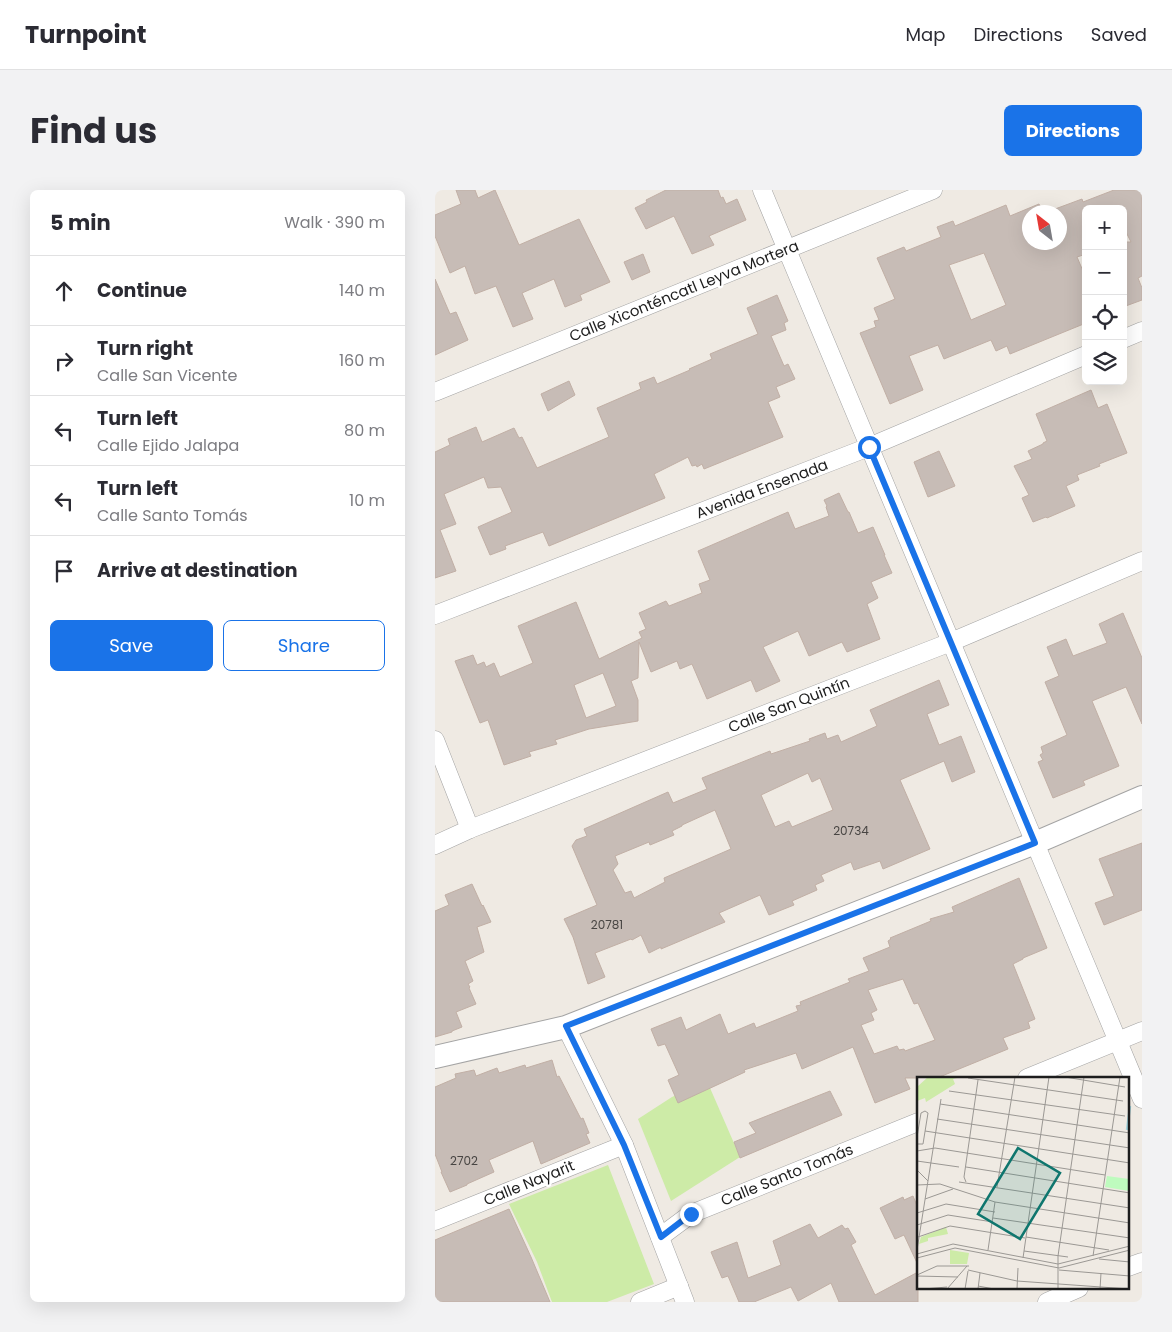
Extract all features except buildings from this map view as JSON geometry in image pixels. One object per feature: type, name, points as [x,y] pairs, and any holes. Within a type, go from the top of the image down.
[{"type":"street","points":[[762,190],[1142,1099]]},
{"type":"street","name":"Calle Xiconténcatl Leyva Mortera","points":[[435,392],[933,190]]},
{"type":"street","points":[[1127,337],[1142,331]]},
{"type":"street","name":"Avenida Ensenada","points":[[435,615],[869,447],[1082,357]]},
{"type":"street","name":"Calle San Quintín","points":[[435,845],[470,829],[951,642],[1142,561]]},
{"type":"street","points":[[435,740],[470,829]]},
{"type":"street","points":[[435,1057],[566,1026],[1035,843],[1142,797]]},
{"type":"street","points":[[566,1026],[624,1145],[682,1294],[641,1302]]},
{"type":"street","points":[[1029,1077],[1142,1031]]},
{"type":"street","name":"Calle Santo Tomás","points":[[661,1237],[691,1214],[917,1122]]},
{"type":"street","name":"Calle Nayarit","points":[[435,1221],[624,1145]]},
{"type":"street","points":[[1129,1268],[1142,1262]]},
{"type":"street","points":[[1047,1302],[1074,1290]]},
{"type":"green space","points":[[707,1081],[740,1157],[671,1201],[638,1119],[672,1097]]},
{"type":"green space","points":[[608,1165],[654,1284],[607,1302],[552,1302],[537,1262],[509,1204]]},
{"type":"route","points":[[691,1214],[661,1237],[624,1145],[566,1026],[1035,843],[869,447]]}]
